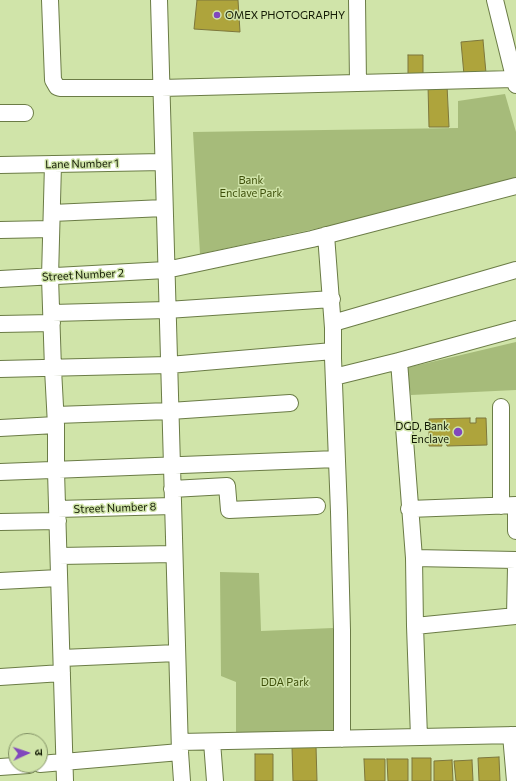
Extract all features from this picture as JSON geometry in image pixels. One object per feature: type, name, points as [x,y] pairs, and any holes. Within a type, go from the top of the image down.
[{"type":"street","points":[[50,0],[53,80],[57,87],[67,88],[161,88],[358,83],[515,82],[495,0]]},
{"type":"street","points":[[160,0],[164,208],[182,781]]},
{"type":"street","points":[[357,0],[358,83]]},
{"type":"street","points":[[0,113],[24,113]]},
{"type":"street","name":"Lane Number 1","points":[[0,165],[163,162]]},
{"type":"street","points":[[53,164],[50,277],[56,420],[57,515],[66,781]]},
{"type":"street","name":"Street Number 2","points":[[0,279],[166,270],[326,235],[516,186]]},
{"type":"street","points":[[52,213],[164,208]]},
{"type":"street","points":[[0,230],[51,229]]},
{"type":"street","points":[[326,235],[333,323],[342,630],[342,738]]},
{"type":"street","points":[[333,323],[516,270]]},
{"type":"street","points":[[0,324],[52,318],[332,299]]},
{"type":"street","points":[[334,377],[516,329]]},
{"type":"street","points":[[0,369],[53,369],[169,365],[333,351]]},
{"type":"street","points":[[399,361],[409,509],[414,558],[414,626],[419,737]]},
{"type":"street","points":[[0,428],[56,420],[290,403]]},
{"type":"street","points":[[501,407],[511,505],[516,531]]},
{"type":"street","points":[[0,472],[337,459]]},
{"type":"street","points":[[172,489],[227,486],[229,510],[317,506]]},
{"type":"street","points":[[409,509],[511,505]]},
{"type":"street","name":"Street Number 8","points":[[0,522],[57,515],[173,506]]},
{"type":"street","points":[[59,556],[174,554]]},
{"type":"street","points":[[414,558],[516,560]]},
{"type":"street","points":[[414,626],[516,616],[516,568]]},
{"type":"street","points":[[0,580],[59,578]]},
{"type":"street","points":[[62,658],[177,653]]},
{"type":"street","points":[[0,677],[62,674]]},
{"type":"street","points":[[48,763],[212,742],[514,735],[515,781]]},
{"type":"street","points":[[212,742],[215,781]]},
{"type":"green space","name":"Bank Enclave Park","points":[[505,94],[516,132],[516,185],[200,254],[193,132],[458,128],[458,101]]},
{"type":"green space","points":[[516,342],[516,390],[411,395],[406,368]]},
{"type":"green space","name":"DDA Park","points":[[220,572],[259,573],[261,631],[333,628],[334,730],[236,735],[236,682],[221,676]]},
{"type":"building","name":"OMEX PHOTOGRAPHY","points":[[197,0],[238,0],[240,32],[194,29]]},
{"type":"building","points":[[483,40],[486,73],[464,75],[461,42]]},
{"type":"building","points":[[408,55],[423,55],[423,80],[408,80]]},
{"type":"building","points":[[428,85],[447,85],[449,127],[429,127]]},
{"type":"building","name":"DGD, Bank Enclave","points":[[470,418],[470,423],[476,423],[476,418],[486,418],[487,445],[447,446],[446,442],[441,442],[442,446],[429,446],[429,419]]},
{"type":"building","points":[[316,746],[317,781],[293,781],[292,747]]},
{"type":"building","points":[[255,754],[273,754],[273,781],[255,781]]},
{"type":"building","points":[[499,757],[500,781],[479,781],[478,758]]},
{"type":"building","points":[[412,758],[431,758],[431,781],[412,781]]},
{"type":"building","points":[[364,759],[385,759],[385,781],[365,781]]},
{"type":"building","points":[[387,759],[408,759],[408,781],[388,781]]},
{"type":"building","points":[[452,760],[453,781],[434,781],[434,761]]},
{"type":"building","points":[[472,760],[473,781],[456,781],[454,761]]},
{"type":"place","name":"OMEX PHOTOGRAPHY","points":[[217,15]]},
{"type":"place","name":"DGD, Bank Enclave","points":[[458,432]]}]
